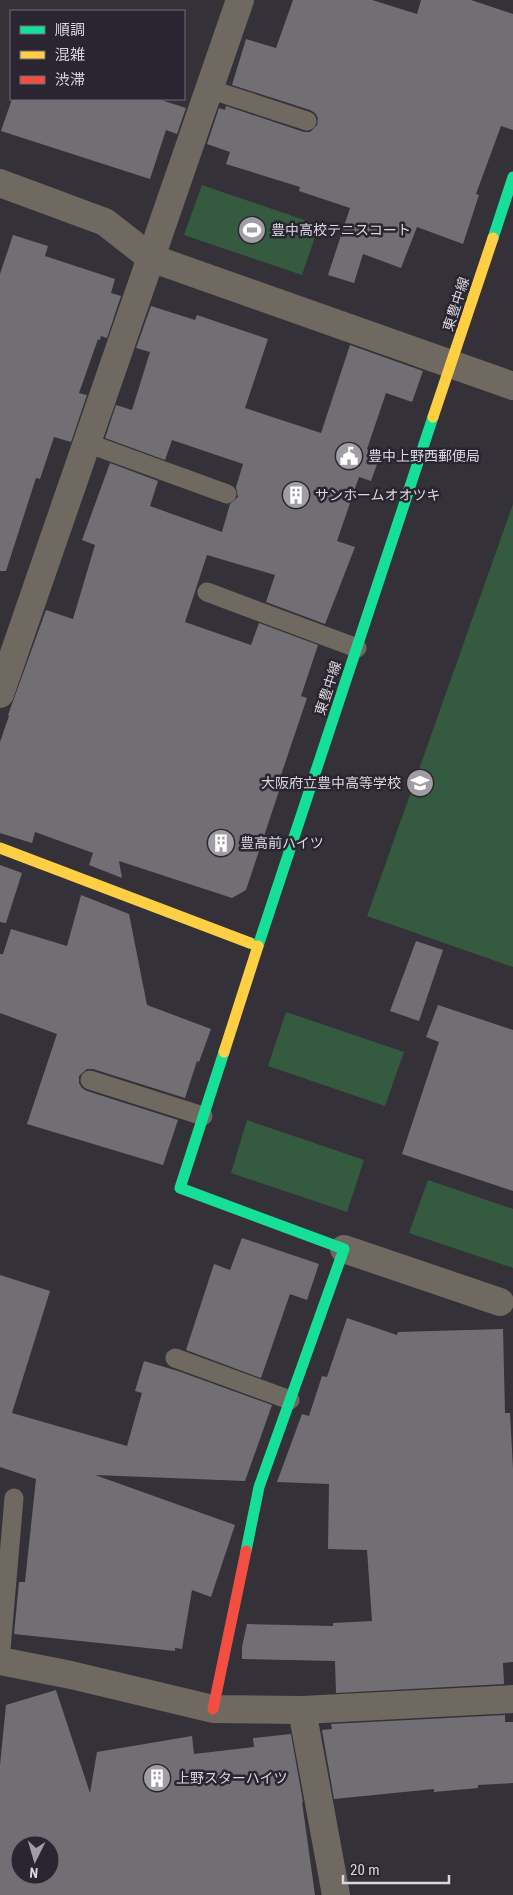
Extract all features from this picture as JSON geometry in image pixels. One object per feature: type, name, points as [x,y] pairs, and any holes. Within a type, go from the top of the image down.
[{"type":"street","points":[[0,694],[240,0]]},
{"type":"street","name":"東豊中線","points":[[344,1249],[180,1188],[258,946],[513,178]]},
{"type":"street","points":[[0,183],[105,222],[151,258],[513,386]]},
{"type":"street","points":[[0,848],[258,946]]},
{"type":"street","points":[[213,1709],[258,1487],[344,1249],[500,1302]]},
{"type":"street","points":[[0,1661],[71,1675],[213,1709],[302,1710],[513,1699]]},
{"type":"street","points":[[302,1710],[336,1895]]},
{"type":"lane","points":[[209,89],[308,121]]},
{"type":"lane","points":[[87,443],[227,494]]},
{"type":"lane","points":[[207,592],[357,648]]},
{"type":"lane","points":[[90,1080],[203,1116]]},
{"type":"lane","points":[[175,1358],[290,1400]]},
{"type":"lane","points":[[0,1661],[14,1498]]},
{"type":"green space","name":"豊中高校テニスコート","points":[[202,185],[319,225],[302,275],[184,235]]},
{"type":"green space","points":[[513,504],[513,967],[367,916]]},
{"type":"green space","points":[[286,1012],[404,1052],[385,1106],[268,1066]]},
{"type":"green space","points":[[247,1120],[364,1160],[347,1212],[231,1173]]},
{"type":"green space","points":[[428,1180],[513,1209],[513,1268],[409,1233]]},
{"type":"building","points":[[293,0],[372,0],[417,14],[421,0],[471,0],[513,14],[513,130],[501,126],[476,194],[479,195],[463,244],[417,227],[401,268],[363,254],[354,283],[328,275],[350,208],[299,191],[300,187],[226,164],[230,152],[207,144],[219,108],[225,110],[226,106],[304,132],[310,132],[317,125],[318,118],[310,110],[232,85],[246,39],[276,48]]},
{"type":"building","points":[[12,100],[161,100],[186,108],[177,134],[166,130],[150,179],[1,131]]},
{"type":"building","points":[[13,235],[48,246],[45,256],[115,279],[111,293],[121,296],[107,338],[101,336],[100,340],[98,339],[79,393],[87,395],[71,442],[54,437],[40,479],[36,478],[6,571],[0,571],[0,274]]},
{"type":"building","points":[[151,306],[195,320],[197,315],[268,339],[245,408],[321,433],[350,345],[423,371],[412,402],[386,393],[367,449],[381,453],[371,481],[359,477],[337,541],[355,547],[325,624],[266,602],[275,575],[207,555],[185,622],[251,645],[259,623],[318,645],[301,696],[307,698],[281,775],[284,776],[246,890],[232,898],[119,861],[122,878],[89,865],[93,853],[35,832],[32,843],[0,833],[0,742],[8,715],[46,610],[73,619],[95,545],[82,540],[110,463],[158,481],[150,506],[222,532],[230,504],[238,497],[236,487],[243,464],[172,440],[165,460],[105,438],[116,405],[132,410],[150,352],[136,348]]},
{"type":"building","points":[[0,865],[22,873],[6,923],[0,922]]},
{"type":"building","points":[[81,895],[129,914],[147,1005],[211,1029],[199,1062],[197,1061],[185,1098],[93,1069],[87,1069],[79,1076],[79,1083],[87,1091],[178,1120],[163,1165],[27,1124],[57,1034],[0,1013],[0,954],[3,954],[11,929],[67,946]]},
{"type":"building","points":[[416,941],[443,950],[419,1021],[390,1011]]},
{"type":"building","points":[[438,1005],[513,1030],[513,1191],[402,1154],[439,1042],[426,1037]]},
{"type":"building","points":[[242,1238],[319,1264],[307,1300],[290,1294],[261,1378],[186,1350],[214,1264],[230,1270]]},
{"type":"building","points":[[0,1275],[50,1291],[12,1413],[127,1446],[142,1393],[135,1391],[144,1361],[178,1371],[272,1405],[245,1481],[95,1475],[235,1525],[211,1597],[192,1590],[182,1649],[175,1648],[175,1651],[14,1634],[19,1582],[25,1582],[36,1479],[0,1467]]},
{"type":"building","points":[[347,1318],[397,1335],[398,1332],[503,1329],[505,1413],[510,1413],[513,1469],[513,1662],[503,1663],[504,1684],[336,1693],[335,1661],[242,1659],[242,1647],[247,1624],[333,1626],[333,1623],[372,1621],[367,1550],[328,1549],[329,1484],[277,1482],[302,1414],[309,1416],[322,1376],[327,1377]]},
{"type":"building","points":[[56,1690],[90,1793],[97,1752],[192,1736],[194,1754],[254,1747],[253,1738],[291,1734],[303,1802],[315,1895],[0,1895],[0,1765],[6,1705]]},
{"type":"building","points":[[505,1715],[505,1722],[513,1722],[513,1783],[478,1785],[478,1788],[434,1792],[434,1789],[334,1799],[322,1730],[332,1729],[331,1724]]},
{"type":"traffic: fast","points":[[493,238],[513,177]]},
{"type":"traffic: fast","points":[[250,943],[258,946],[433,417]]},
{"type":"traffic: fast","points":[[224,1052],[180,1188],[344,1249],[259,1487],[246,1551]]},
{"type":"traffic: slow","points":[[433,417],[493,238]]},
{"type":"traffic: slow","points":[[0,848],[250,943]]},
{"type":"traffic: slow","points":[[224,1052],[258,946]]},
{"type":"traffic: jam","points":[[213,1709],[246,1551]]},
{"type":"place","name":"豊中高校テニスコート","points":[[252,230]]},
{"type":"place","name":"豊中上野西郵便局","points":[[349,456]]},
{"type":"place","name":"サンホームオオツキ","points":[[296,495]]},
{"type":"place","name":"大阪府立豊中高等学校","points":[[420,783]]},
{"type":"place","name":"豊高前ハイツ","points":[[221,843]]},
{"type":"place","name":"上野スターハイツ","points":[[157,1778]]}]
